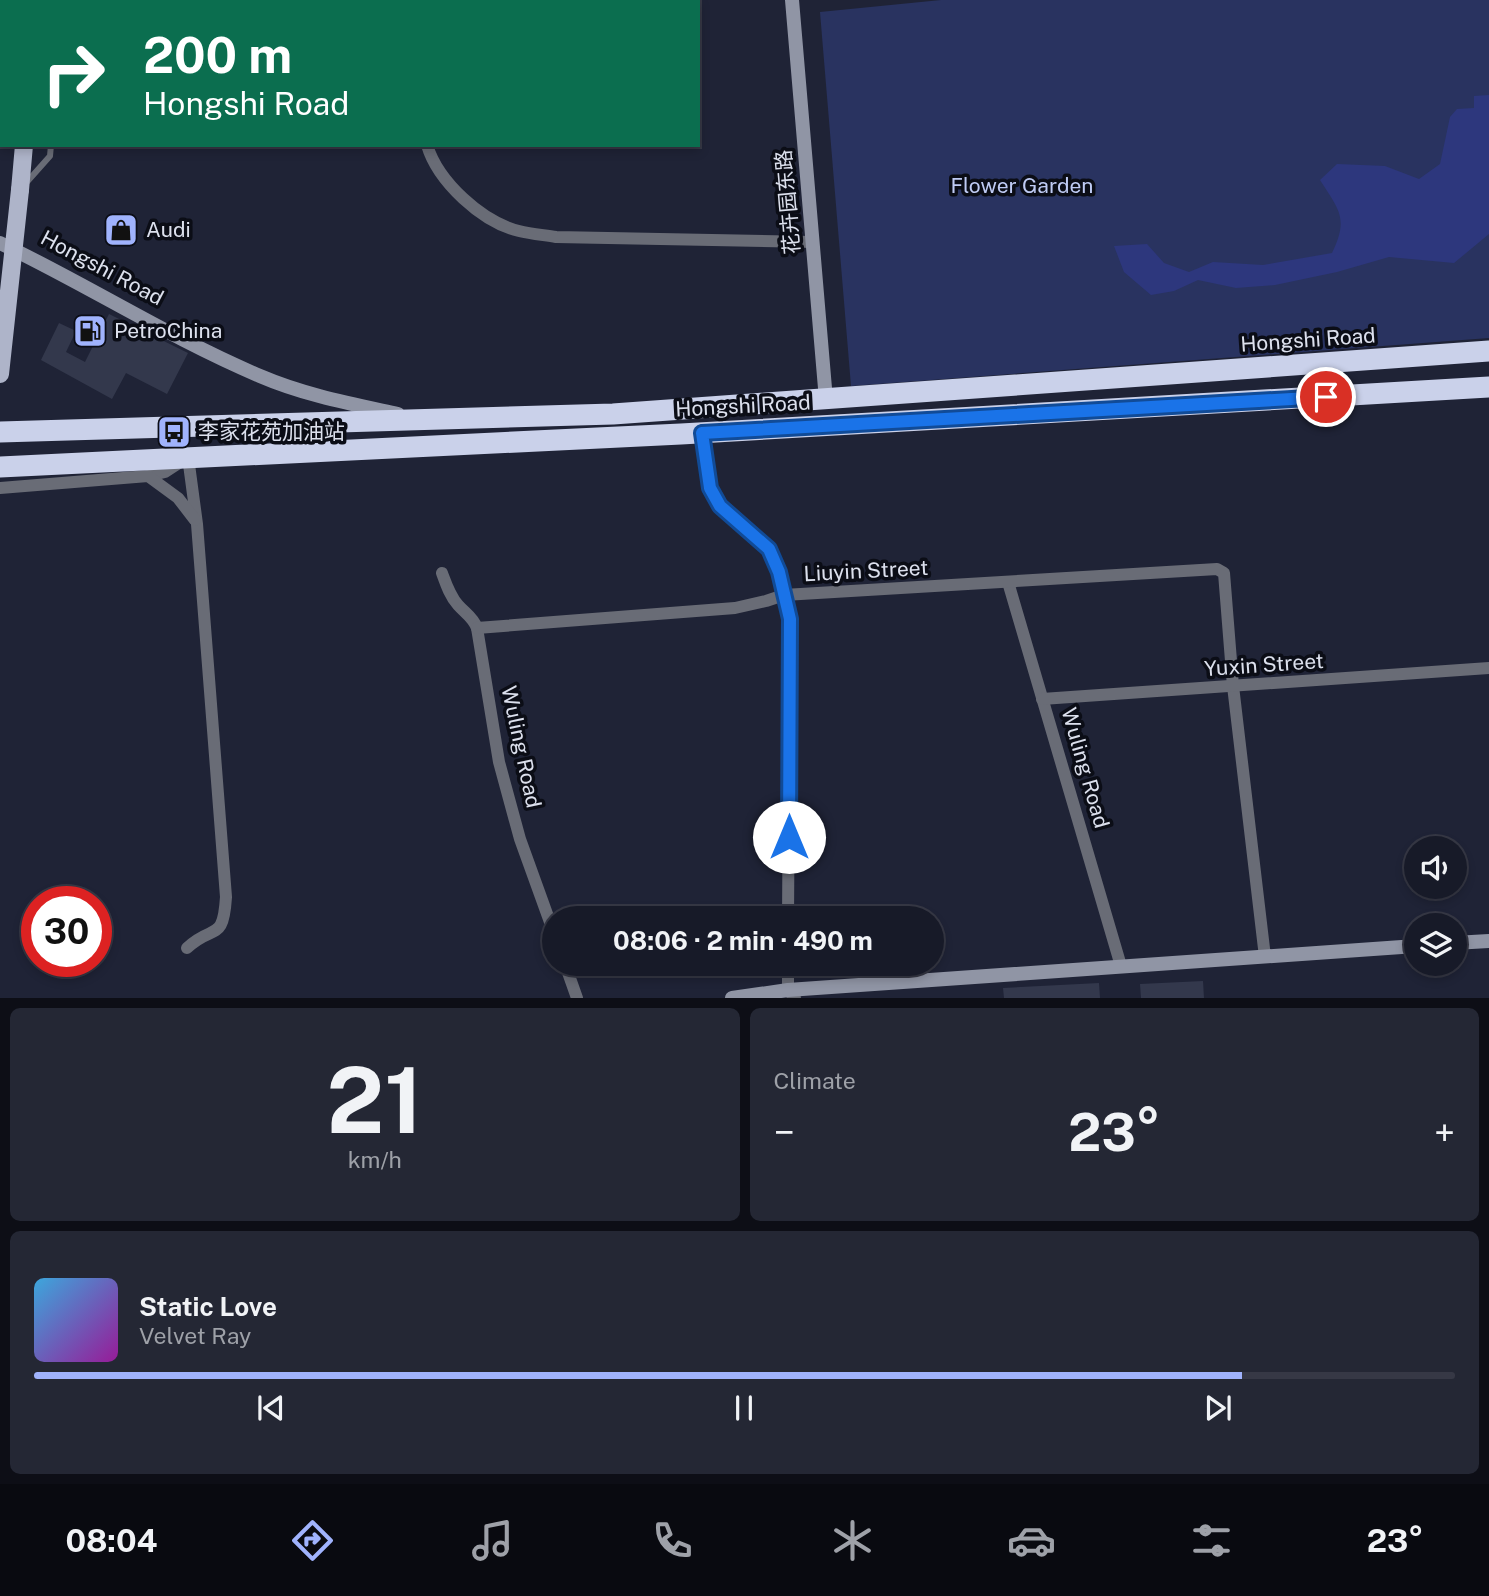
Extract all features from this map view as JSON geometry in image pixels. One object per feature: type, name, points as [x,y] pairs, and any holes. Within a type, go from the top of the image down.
[{"type":"highway","name":"Hongshi Road","points":[[0,432],[613,414],[1489,351]]},
{"type":"highway","name":"Hongshi Road","points":[[0,467],[702,433],[1489,387]]},
{"type":"main road","points":[[0,374],[24,147]]},
{"type":"street","name":"花卉园东路","points":[[792,0],[826,400]]},
{"type":"street","points":[[428,147],[444,180],[487,218],[517,231],[556,237],[813,242]]},
{"type":"street","name":"Hongshi Road","points":[[0,243],[190,343],[262,377],[334,400],[418,419]]},
{"type":"street","points":[[702,433],[710,488],[720,506],[769,549],[779,572],[790,619],[788,906]]},
{"type":"street","points":[[0,488],[148,477],[165,472],[188,457],[197,524],[226,897],[225,920],[217,932],[195,941],[187,948]]},
{"type":"street","points":[[148,477],[178,498],[197,524]]},
{"type":"street","name":"Liuyin Street","points":[[477,628],[735,608],[784,594],[1217,569],[1224,573],[1233,686]]},
{"type":"street","name":"Wuling Road","points":[[442,573],[453,598],[474,619],[477,628],[499,762],[520,839],[544,906]]},
{"type":"street","name":"Wuling Road","points":[[1007,582],[1121,967]]},
{"type":"street","name":"Yuxin Street","points":[[1042,699],[1489,668]]},
{"type":"street","points":[[1233,686],[1265,957]]},
{"type":"street","points":[[1467,942],[1489,941]]},
{"type":"street","points":[[733,998],[1404,947]]},
{"type":"street","points":[[569,976],[577,998]]},
{"type":"street","points":[[790,976],[792,994]]},
{"type":"lane","points":[[20,190],[50,156],[51,147]]},
{"type":"green space","name":"Flower Garden","points":[[941,0],[1489,0],[1489,338],[851,386],[820,12]]},
{"type":"shaded area","points":[[1489,95],[1489,234],[1454,263],[1389,257],[1337,272],[1275,285],[1236,288],[1198,280],[1174,291],[1151,295],[1124,272],[1114,246],[1147,244],[1164,263],[1189,272],[1213,262],[1263,265],[1332,253],[1340,231],[1340,215],[1320,180],[1337,164],[1385,166],[1419,179],[1440,164],[1450,117],[1457,109],[1474,108],[1474,96]]},
{"type":"building","points":[[109,314],[188,353],[167,394],[126,373],[112,399],[41,360],[59,323],[76,331],[66,352],[85,362]]},
{"type":"building","points":[[1203,981],[1204,998],[1141,998],[1140,984]]},
{"type":"building","points":[[1099,983],[1100,998],[1004,998],[1003,988]]},
{"type":"place","name":"Audi","points":[[121,230]]},
{"type":"place","name":"PetroChina","points":[[90,331]]},
{"type":"place","name":"李家花苑加油站","points":[[174,432]]},
{"type":"route","points":[[789,837],[790,619],[779,572],[769,549],[720,506],[710,488],[702,433],[1326,397]]}]
